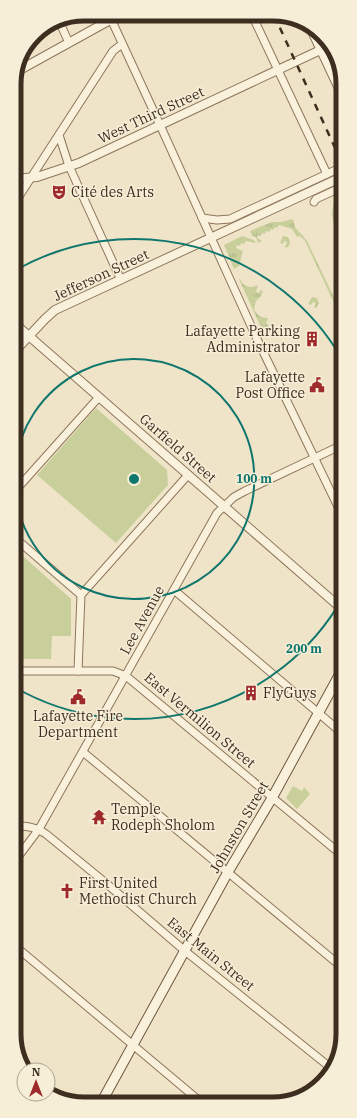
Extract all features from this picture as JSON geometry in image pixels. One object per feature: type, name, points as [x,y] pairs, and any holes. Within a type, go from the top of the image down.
[{"type":"main road","name":"Johnston Street","points":[[104,1097],[228,872],[272,798],[336,680]]},
{"type":"street","points":[[23,68],[109,21]]},
{"type":"street","points":[[111,21],[257,339],[336,502]]},
{"type":"street","points":[[255,21],[279,69],[327,174]]},
{"type":"street","points":[[61,26],[69,43]]},
{"type":"street","points":[[314,36],[336,83]]},
{"type":"street","points":[[21,194],[113,51],[122,44]]},
{"type":"street","name":"West Third Street","points":[[21,179],[32,178],[69,166],[325,48]]},
{"type":"street","points":[[59,135],[69,166],[121,280]]},
{"type":"street","points":[[202,218],[217,220],[230,219],[336,170]]},
{"type":"street","name":"Jefferson Street","points":[[21,345],[52,313],[211,237],[336,180]]},
{"type":"street","points":[[314,202],[316,198],[336,190]]},
{"type":"street","name":"Garfield Street","points":[[21,329],[336,604]]},
{"type":"street","points":[[21,484],[99,397]]},
{"type":"street","name":"Lee Avenue","points":[[21,854],[39,829],[84,752],[211,522],[224,505],[245,491],[336,448]]},
{"type":"street","points":[[78,671],[81,595],[188,474]]},
{"type":"street","points":[[21,543],[81,595]]},
{"type":"street","points":[[174,590],[336,728]]},
{"type":"street","name":"East Vermilion Street","points":[[21,671],[112,672],[126,676],[336,850]]},
{"type":"street","points":[[84,752],[336,962]]},
{"type":"street","points":[[21,826],[39,829]]},
{"type":"street","name":"East Main Street","points":[[39,829],[328,1066]]},
{"type":"street","points":[[21,951],[195,1097]]},
{"type":"green space","points":[[336,201],[336,231],[332,212]]},
{"type":"green space","points":[[293,219],[295,227],[307,241],[336,301],[336,307],[305,241],[300,236],[297,237],[292,229],[279,225],[273,230],[271,229],[269,232],[266,231],[265,234],[262,233],[261,236],[258,235],[257,238],[262,241],[258,243],[256,237],[252,236],[250,231],[272,222],[281,222]]},
{"type":"green space","points":[[242,236],[254,240],[256,243],[246,241],[244,244],[241,243],[240,246],[237,245],[236,248],[243,251],[239,266],[234,269],[224,245]]},
{"type":"green space","points":[[283,236],[288,237],[290,241],[289,246],[286,248],[287,242],[284,241],[283,244],[280,243]]},
{"type":"green space","points":[[239,279],[247,286],[252,287],[258,285],[256,292],[259,293],[260,290],[263,291],[261,296],[256,301],[254,309],[260,316],[268,318],[266,324],[269,325],[266,331],[262,330]]},
{"type":"green space","points":[[312,297],[317,298],[319,303],[316,308],[314,308],[316,303],[313,302],[311,305],[308,304]]},
{"type":"green space","points":[[96,408],[167,470],[168,485],[116,543],[37,475]]},
{"type":"green space","points":[[21,554],[71,599],[71,636],[52,636],[51,659],[21,659]]},
{"type":"green space","points":[[293,786],[302,791],[304,787],[310,794],[297,809],[286,798]]},
{"type":"railway","points":[[277,21],[336,150]]},
{"type":"place","name":"Cité des Arts","points":[[59,192]]},
{"type":"place","name":"Lafayette Parking Administrator","points":[[312,339]]},
{"type":"place","name":"Lafayette Post Office","points":[[317,385]]},
{"type":"place","name":"FlyGuys","points":[[251,693]]},
{"type":"place","name":"Lafayette Fire Department","points":[[78,697]]},
{"type":"place","name":"Temple Rodeph Sholom","points":[[99,817]]},
{"type":"place","name":"First United Methodist Church","points":[[67,891]]}]
